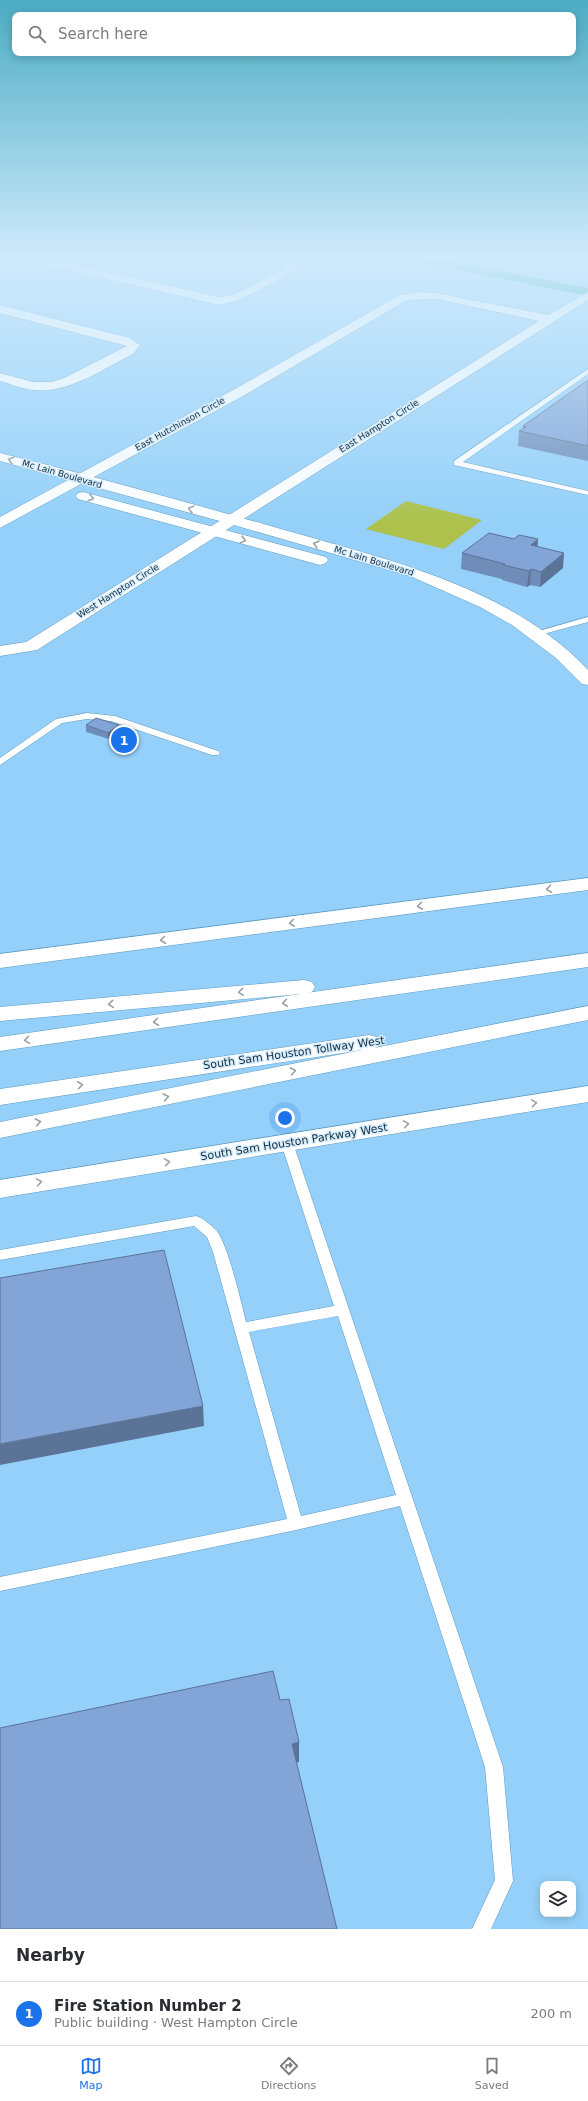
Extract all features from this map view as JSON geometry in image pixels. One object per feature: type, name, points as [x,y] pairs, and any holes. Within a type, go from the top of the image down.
[{"type":"main road","points":[[0,377],[32,386],[53,386],[69,381],[129,351],[134,345]]},
{"type":"main road","name":"East Hutchinson Circle","points":[[0,523],[320,345]]},
{"type":"main road","name":"East Hampton Circle","points":[[232,520],[507,345]]},
{"type":"main road","name":"Mc Lain Boulevard","points":[[0,457],[344,552],[416,573],[432,583]]},
{"type":"main road","name":"Mc Lain Boulevard","points":[[0,472],[23,478]]},
{"type":"main road","name":"Mc Lain Boulevard","points":[[38,483],[212,532],[402,582],[432,583]]},
{"type":"main road","name":"West Hampton Circle","points":[[0,651],[31,646],[232,520]]},
{"type":"main road","points":[[329,563],[344,552]]},
{"type":"main road","points":[[432,583],[487,604],[536,633],[550,643],[588,680]]},
{"type":"main road","points":[[0,961],[588,884]]},
{"type":"main road","points":[[0,1044],[588,960]]},
{"type":"main road","points":[[0,1014],[559,964]]},
{"type":"main road","name":"South Sam Houston Tollway West","points":[[0,1097],[588,1009]]},
{"type":"main road","points":[[0,1130],[588,1013]]},
{"type":"main road","name":"South Sam Houston Parkway West","points":[[0,1188],[287,1144],[588,1094]]},
{"type":"lane","points":[[588,371],[458,463],[588,493]]},
{"type":"lane","points":[[536,633],[587,621]]},
{"type":"lane","points":[[0,762],[59,721],[87,716],[112,718],[215,753]]},
{"type":"lane","points":[[287,1144],[494,1767],[504,1881],[481,1929]]},
{"type":"lane","points":[[0,1255],[196,1221],[212,1234],[220,1252],[296,1524]]},
{"type":"lane","points":[[241,1328],[343,1310]]},
{"type":"lane","points":[[0,1584],[296,1524],[405,1499]]},
{"type":"green space","points":[[406,501],[482,520],[444,549],[366,529]]},
{"type":"building","points":[[588,380],[588,446],[519,431],[526,427],[523,426]]},
{"type":"building","points":[[489,533],[514,539],[519,535],[538,539],[531,545],[564,553],[541,572],[503,565],[505,564],[462,553]]},
{"type":"building","points":[[96,718],[119,725],[108,733],[86,725]]},
{"type":"building","points":[[164,1250],[203,1406],[0,1444],[0,1278]]},
{"type":"building","points":[[273,1671],[280,1700],[289,1699],[299,1742],[292,1744],[337,1929],[0,1929],[0,1728]]},
{"type":"place","name":"Fire Station Number 2","points":[[124,740]]}]
